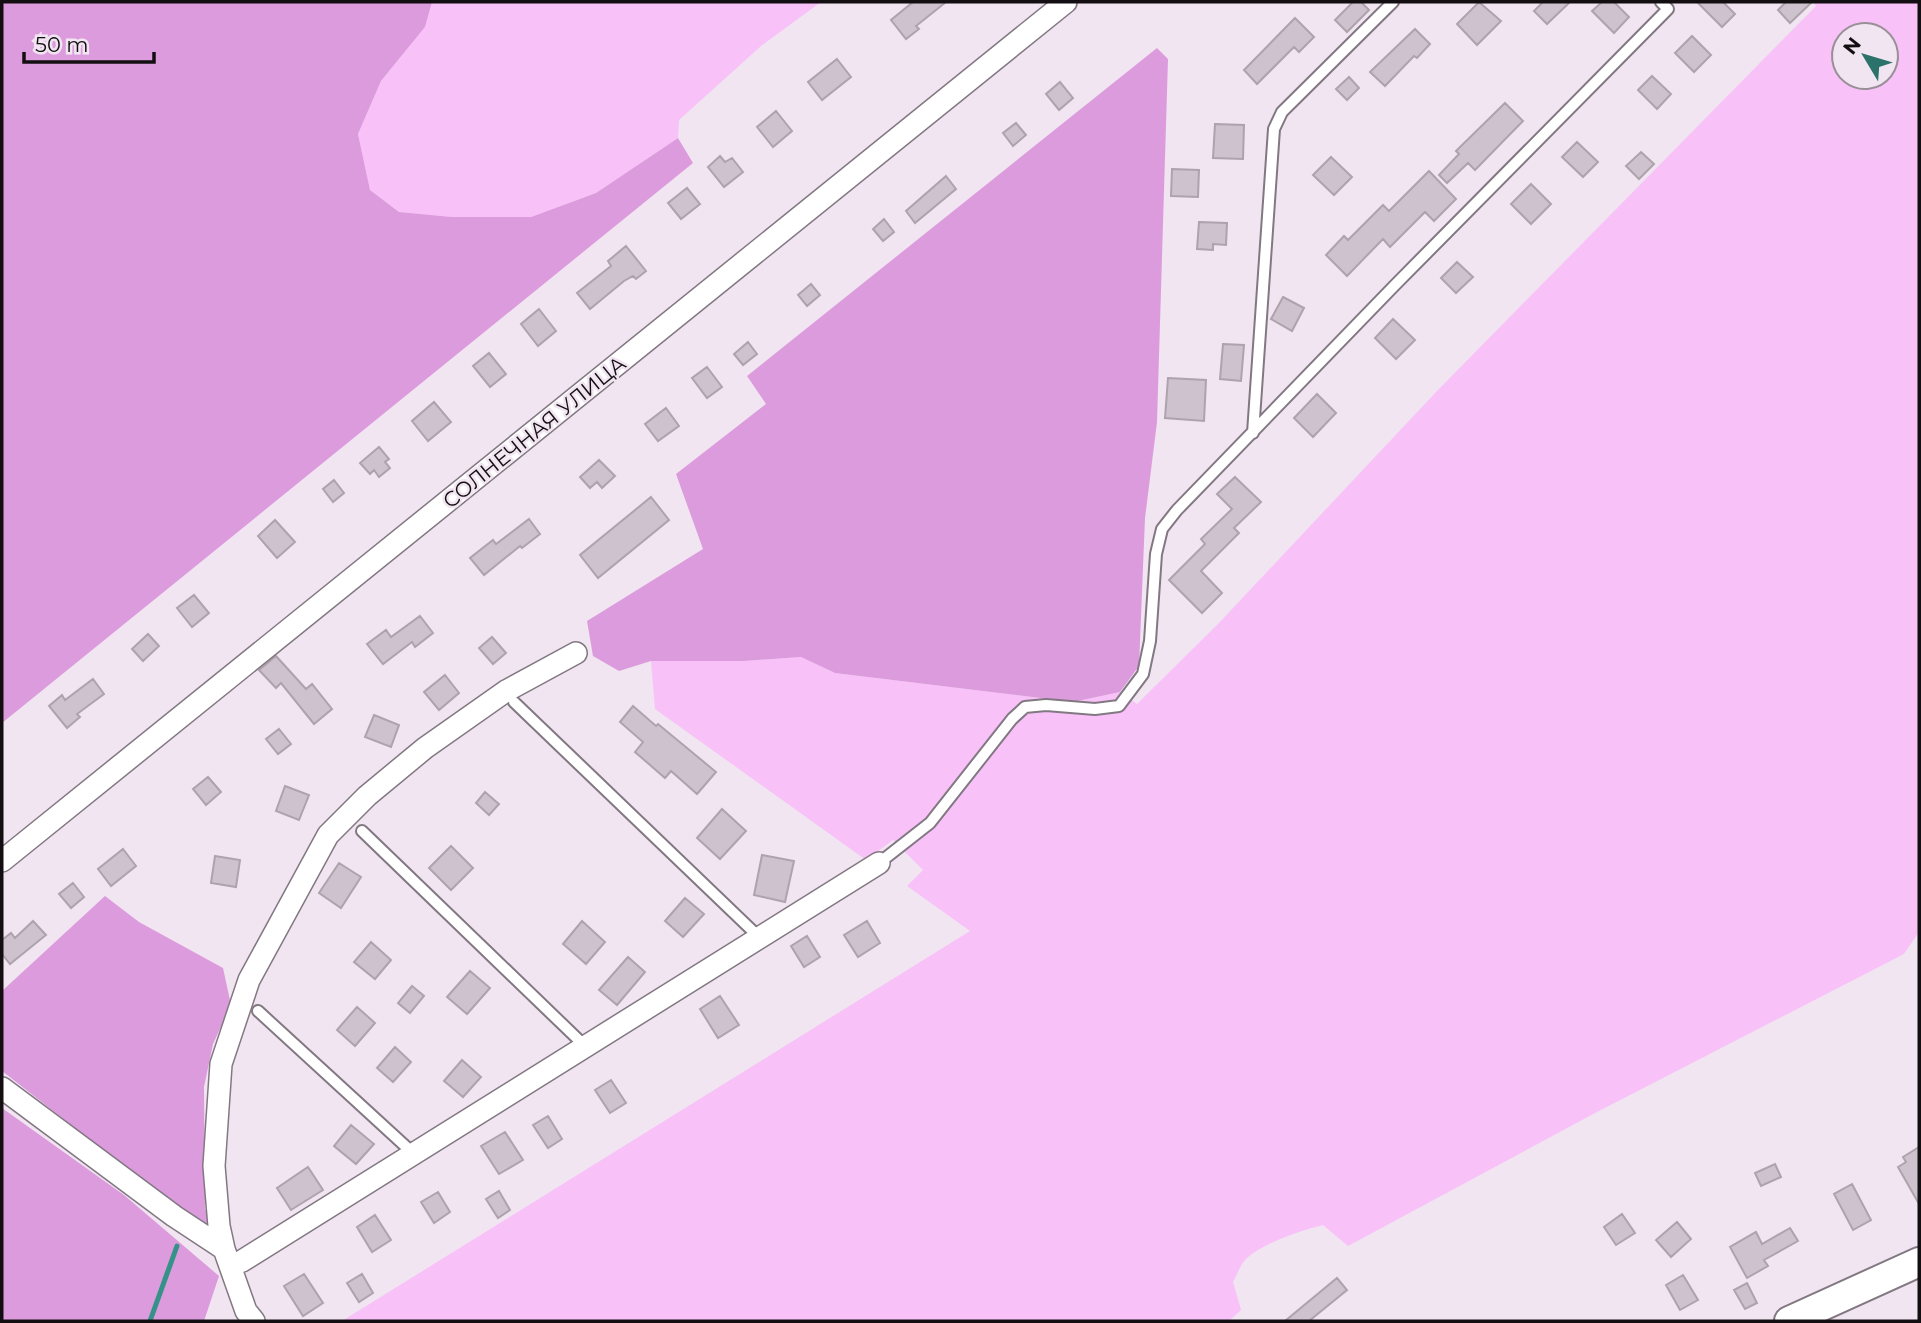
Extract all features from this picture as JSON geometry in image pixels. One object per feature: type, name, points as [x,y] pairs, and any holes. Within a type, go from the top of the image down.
[{"type":"street","name":"СОЛНЕЧНАЯ УЛИЦА","points":[[2,860],[1066,2]]},
{"type":"street","points":[[254,1321],[246,1311],[219,1227],[214,1166],[221,1065],[249,980],[328,835],[367,796],[425,748],[506,691],[576,653]]},
{"type":"street","points":[[2,1088],[227,1258],[242,1261],[879,863]]},
{"type":"street","points":[[1789,1321],[1919,1262]]},
{"type":"lane","points":[[1253,433],[1274,129],[1282,111],[1393,2]]},
{"type":"lane","points":[[879,863],[930,823],[1012,719],[1025,707],[1046,705],[1095,709],[1119,706],[1143,674],[1150,641],[1156,554],[1162,529],[1177,510],[1395,285],[1668,9],[1661,2]]},
{"type":"lane","points":[[514,702],[760,938]]},
{"type":"lane","points":[[362,831],[586,1046]]},
{"type":"lane","points":[[258,1011],[414,1154]]},
{"type":"shaded area","points":[[2,2],[432,2],[425,27],[381,81],[358,134],[370,190],[399,212],[452,217],[531,217],[596,193],[678,138],[693,163],[2,723]]},
{"type":"shaded area","points":[[432,2],[821,2],[761,46],[679,120],[678,138],[596,193],[531,217],[452,217],[399,212],[370,190],[358,134],[381,81],[425,27]]},
{"type":"shaded area","points":[[1813,2],[1919,2],[1919,932],[1904,954],[1595,1113],[1348,1246],[1323,1225],[1263,1247],[1245,1260],[1233,1282],[1241,1310],[1229,1321],[342,1321],[970,931],[907,886],[923,870],[893,840],[866,860],[655,709],[651,661],[744,661],[801,657],[835,673],[1073,702],[1120,692],[1137,704],[1217,625],[1437,391],[1816,6]]},
{"type":"shaded area","points":[[1157,48],[1168,59],[1157,422],[1145,518],[1139,666],[1120,692],[1073,702],[835,673],[801,657],[744,661],[651,661],[619,671],[593,656],[587,621],[703,549],[676,474],[766,404],[747,376]]},
{"type":"shaded area","points":[[105,896],[139,922],[223,968],[231,1005],[213,1044],[204,1087],[205,1208],[210,1227],[148,1185],[2,1071],[2,991]]},
{"type":"shaded area","points":[[2,1108],[124,1195],[219,1276],[204,1321],[2,1321]]},
{"type":"building","points":[[913,2],[946,2],[916,26],[919,29],[906,39],[891,20]]},
{"type":"building","points":[[1353,2],[1361,2],[1369,10],[1347,32],[1335,20]]},
{"type":"building","points":[[1479,2],[1501,21],[1477,45],[1457,24]]},
{"type":"building","points":[[1543,2],[1570,2],[1547,24],[1534,11]]},
{"type":"building","points":[[1602,2],[1614,2],[1629,17],[1614,33],[1592,11]]},
{"type":"building","points":[[1697,2],[1723,2],[1735,14],[1722,27]]},
{"type":"building","points":[[1786,2],[1812,2],[1790,23],[1778,10]]},
{"type":"building","points":[[1295,18],[1314,37],[1299,52],[1294,47],[1257,84],[1244,70]]},
{"type":"building","points":[[1415,29],[1430,44],[1417,58],[1414,56],[1385,86],[1370,72]]},
{"type":"building","points":[[1692,36],[1711,55],[1694,72],[1675,53]]},
{"type":"building","points":[[837,59],[851,77],[822,100],[808,82]]},
{"type":"building","points":[[1652,76],[1671,94],[1657,109],[1638,90]]},
{"type":"building","points":[[1349,77],[1359,88],[1347,100],[1336,89]]},
{"type":"building","points":[[1060,82],[1073,98],[1059,110],[1046,94]]},
{"type":"building","points":[[1505,103],[1523,121],[1475,170],[1468,163],[1447,183],[1439,175],[1459,154],[1456,151]]},
{"type":"building","points":[[776,111],[792,131],[773,147],[757,127]]},
{"type":"building","points":[[1016,123],[1026,135],[1013,146],[1003,133]]},
{"type":"building","points":[[1215,124],[1244,125],[1243,159],[1213,158]]},
{"type":"building","points":[[1577,142],[1598,162],[1583,177],[1562,157]]},
{"type":"building","points":[[1641,152],[1654,164],[1639,179],[1626,166]]},
{"type":"building","points":[[720,156],[725,162],[732,158],[743,172],[724,187],[708,167]]},
{"type":"building","points":[[1331,157],[1352,177],[1334,195],[1313,175]]},
{"type":"building","points":[[1172,169],[1199,170],[1198,197],[1171,196]]},
{"type":"building","points":[[1429,171],[1456,199],[1434,221],[1425,212],[1390,247],[1383,239],[1347,276],[1326,255],[1344,236],[1348,240],[1383,205],[1389,211]]},
{"type":"building","points":[[946,176],[956,189],[915,223],[906,211]]},
{"type":"building","points":[[1531,184],[1551,204],[1531,224],[1511,204]]},
{"type":"building","points":[[687,188],[700,204],[681,219],[668,203]]},
{"type":"building","points":[[884,219],[894,232],[883,241],[873,229]]},
{"type":"building","points":[[1199,222],[1227,223],[1226,245],[1213,244],[1213,250],[1197,249]]},
{"type":"building","points":[[626,246],[646,271],[636,279],[633,276],[624,281],[590,309],[577,293],[611,266],[608,261]]},
{"type":"building","points":[[1457,262],[1473,277],[1456,293],[1441,278]]},
{"type":"building","points":[[811,284],[820,295],[807,306],[798,295]]},
{"type":"building","points":[[1283,297],[1304,308],[1292,331],[1271,319]]},
{"type":"building","points":[[539,309],[556,331],[538,346],[521,324]]},
{"type":"building","points":[[1393,319],[1415,340],[1396,359],[1375,338]]},
{"type":"building","points":[[748,342],[757,354],[743,365],[734,354]]},
{"type":"building","points":[[1223,344],[1244,345],[1241,381],[1220,379]]},
{"type":"building","points":[[489,353],[506,374],[490,387],[473,366]]},
{"type":"building","points":[[707,367],[722,387],[707,398],[692,378]]},
{"type":"building","points":[[1168,378],[1206,380],[1204,421],[1165,418]]},
{"type":"building","points":[[1317,394],[1336,413],[1313,437],[1294,418]]},
{"type":"building","points":[[434,402],[451,422],[428,441],[412,421]]},
{"type":"building","points":[[666,408],[679,426],[658,441],[645,424]]},
{"type":"building","points":[[379,447],[389,459],[385,462],[390,468],[379,477],[374,470],[370,474],[360,463]]},
{"type":"building","points":[[599,460],[615,476],[602,488],[597,482],[590,488],[580,477]]},
{"type":"building","points":[[1235,477],[1261,502],[1234,528],[1239,533],[1201,571],[1222,593],[1202,613],[1169,580],[1205,544],[1201,539],[1232,509],[1217,494]]},
{"type":"building","points":[[334,480],[344,493],[333,502],[323,489]]},
{"type":"building","points":[[651,497],[669,520],[598,578],[580,555]]},
{"type":"building","points":[[529,519],[540,534],[522,548],[520,546],[484,575],[470,558],[493,540],[496,544]]},
{"type":"building","points":[[275,520],[295,542],[277,558],[258,536]]},
{"type":"building","points":[[194,595],[209,613],[192,627],[177,608]]},
{"type":"building","points":[[420,616],[433,633],[415,647],[412,642],[383,664],[367,644],[386,630],[391,637]]},
{"type":"building","points":[[148,634],[159,646],[143,661],[132,649]]},
{"type":"building","points":[[492,637],[506,653],[493,664],[479,648]]},
{"type":"building","points":[[276,656],[306,689],[312,684],[332,709],[314,724],[281,683],[276,688],[259,670]]},
{"type":"building","points":[[445,675],[459,693],[439,710],[424,692]]},
{"type":"building","points":[[93,679],[104,694],[77,714],[80,717],[67,728],[49,706],[62,695],[65,700]]},
{"type":"building","points":[[633,706],[716,772],[697,794],[671,771],[665,778],[635,752],[643,742],[620,722]]},
{"type":"building","points":[[374,715],[399,725],[391,747],[365,737]]},
{"type":"building","points":[[279,729],[291,744],[278,754],[266,739]]},
{"type":"building","points":[[208,777],[221,792],[206,805],[193,789]]},
{"type":"building","points":[[285,786],[309,795],[299,820],[276,811]]},
{"type":"building","points":[[485,792],[499,804],[489,815],[476,803]]},
{"type":"building","points":[[722,809],[746,831],[720,859],[697,838]]},
{"type":"building","points":[[451,846],[473,868],[451,890],[429,868]]},
{"type":"building","points":[[123,849],[136,866],[111,886],[98,869]]},
{"type":"building","points":[[762,855],[794,861],[785,902],[754,895]]},
{"type":"building","points":[[215,856],[240,860],[236,887],[211,883]]},
{"type":"building","points":[[339,863],[361,877],[341,908],[319,893]]},
{"type":"building","points":[[73,883],[84,897],[71,908],[59,894]]},
{"type":"building","points":[[685,898],[704,914],[683,937],[665,921]]},
{"type":"building","points":[[33,921],[46,935],[10,964],[2,954],[2,940],[11,933],[15,938]]},
{"type":"building","points":[[582,921],[605,942],[586,964],[563,944]]},
{"type":"building","points":[[867,921],[880,943],[858,957],[844,935]]},
{"type":"building","points":[[807,936],[820,957],[804,967],[791,946]]},
{"type":"building","points":[[371,942],[391,960],[375,979],[354,962]]},
{"type":"building","points":[[628,957],[645,972],[617,1005],[599,990]]},
{"type":"building","points":[[470,971],[490,988],[467,1014],[447,997]]},
{"type":"building","points":[[412,986],[424,996],[410,1013],[398,1003]]},
{"type":"building","points":[[720,996],[739,1025],[718,1038],[700,1009]]},
{"type":"building","points":[[357,1007],[375,1023],[355,1046],[337,1030]]},
{"type":"building","points":[[395,1047],[411,1062],[393,1082],[377,1068]]},
{"type":"building","points":[[462,1060],[481,1077],[463,1097],[444,1081]]},
{"type":"building","points":[[611,1080],[626,1103],[610,1113],[595,1090]]},
{"type":"building","points":[[548,1116],[562,1139],[548,1148],[533,1125]]},
{"type":"building","points":[[351,1125],[374,1144],[356,1164],[334,1146]]},
{"type":"building","points":[[505,1132],[523,1160],[499,1174],[481,1146]]},
{"type":"building","points":[[1919,1147],[1919,1204],[1898,1167],[1906,1162],[1903,1157]]},
{"type":"building","points":[[1775,1164],[1781,1177],[1761,1186],[1755,1173]]},
{"type":"building","points":[[308,1167],[323,1190],[291,1210],[277,1188]]},
{"type":"building","points":[[1852,1184],[1871,1220],[1853,1230],[1834,1194]]},
{"type":"building","points":[[499,1191],[510,1210],[498,1218],[486,1199]]},
{"type":"building","points":[[438,1192],[450,1212],[434,1223],[421,1202]]},
{"type":"building","points":[[1622,1214],[1635,1233],[1616,1245],[1604,1227]]},
{"type":"building","points":[[375,1215],[391,1240],[372,1252],[357,1227]]},
{"type":"building","points":[[1677,1222],[1691,1239],[1671,1257],[1656,1240]]},
{"type":"building","points":[[1790,1228],[1798,1241],[1764,1260],[1768,1266],[1747,1278],[1730,1247],[1756,1232],[1762,1244]]},
{"type":"building","points":[[304,1274],[323,1303],[303,1316],[284,1286]]},
{"type":"building","points":[[362,1274],[373,1293],[359,1302],[347,1283]]},
{"type":"building","points":[[1683,1275],[1698,1300],[1680,1310],[1666,1285]]},
{"type":"building","points":[[1337,1278],[1347,1290],[1309,1321],[1285,1321]]},
{"type":"building","points":[[1747,1283],[1757,1303],[1745,1309],[1734,1290]]},
{"type":"waterway","points":[[150,1321],[177,1246]]}]
